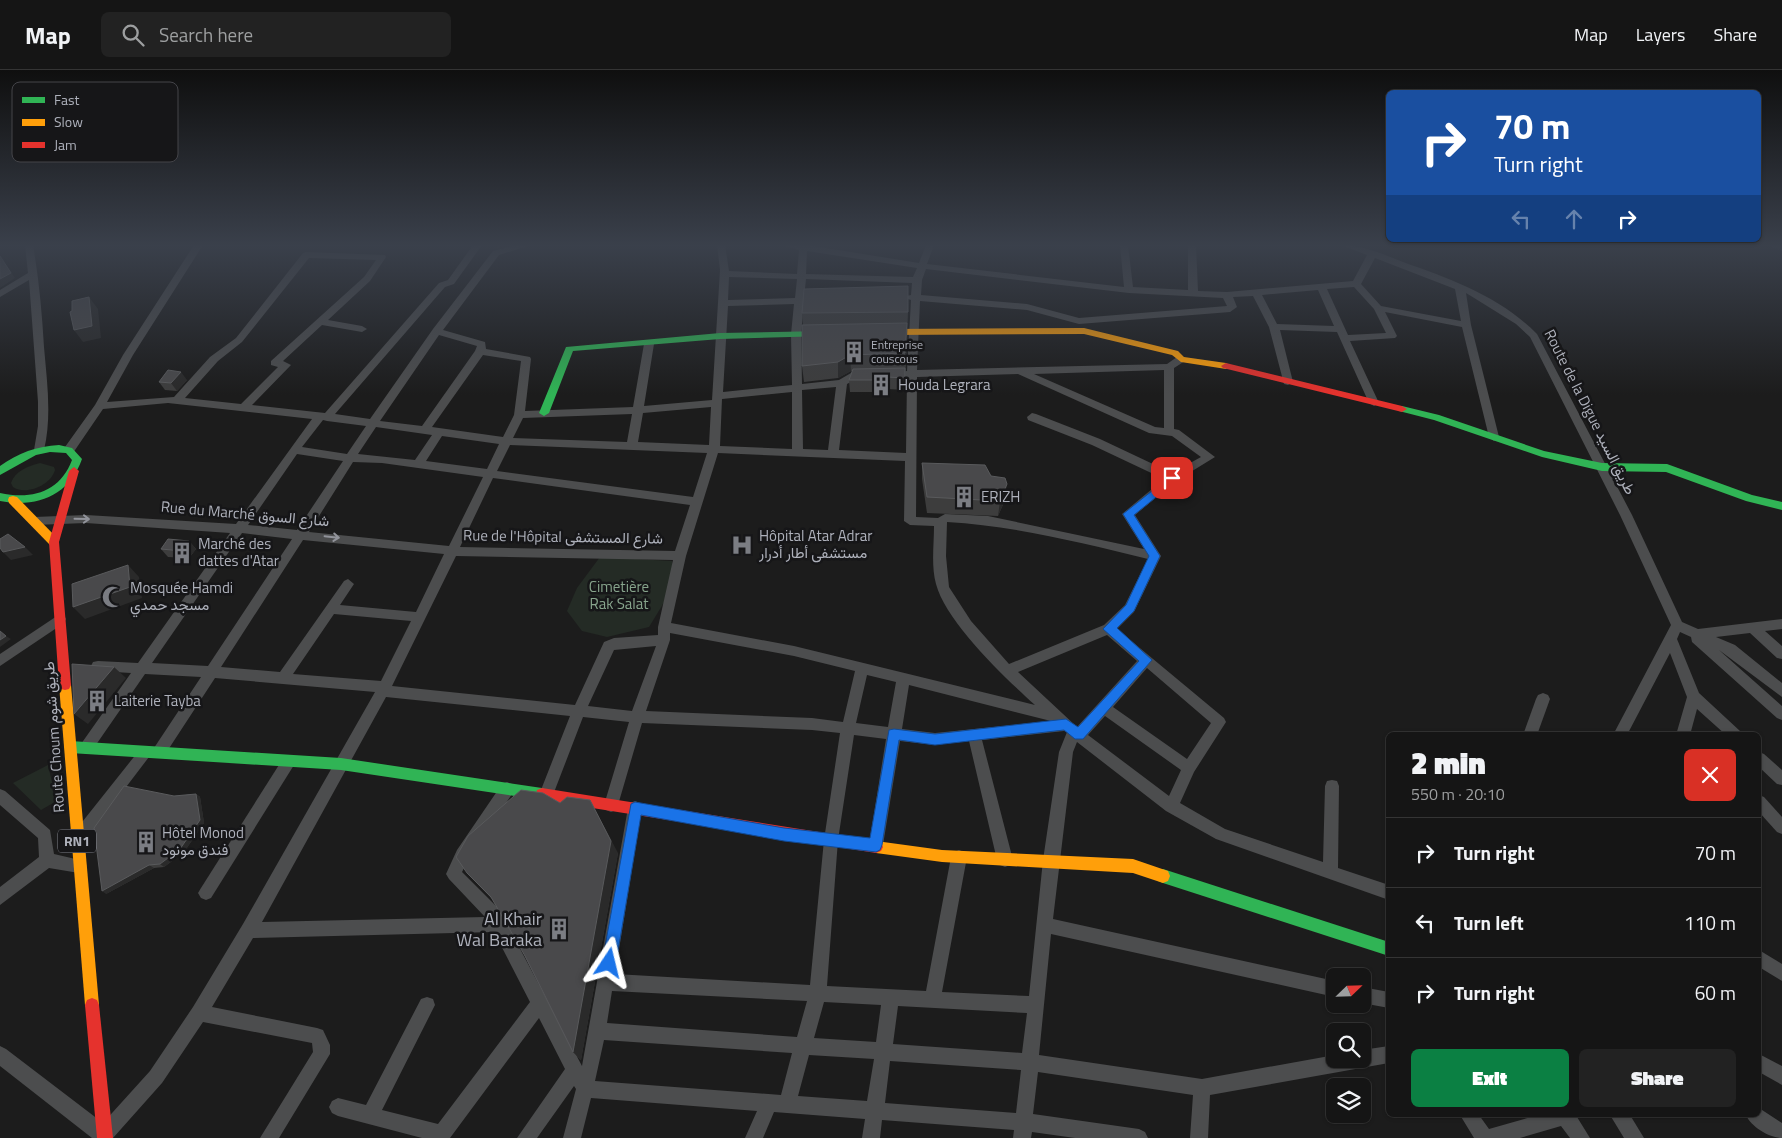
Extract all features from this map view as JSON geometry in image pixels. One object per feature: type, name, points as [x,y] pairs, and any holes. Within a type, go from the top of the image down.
[{"type":"main road","points":[[874,333],[1080,326],[1175,353],[1181,359],[1230,367],[1436,417],[1542,454],[1602,467],[1667,468],[1750,498],[1782,506]]},
{"type":"main road","points":[[544,413],[569,349],[649,344],[720,336],[835,334]]},
{"type":"main road","points":[[0,461],[39,450],[55,448],[69,450],[77,459],[74,471],[55,488],[41,495],[13,500],[0,497]]},
{"type":"main road","points":[[0,471],[22,456]]},
{"type":"main road","name":"Route Choum طريق شوم","points":[[74,471],[54,542],[60,619],[74,665],[70,747],[78,866],[103,1137]]},
{"type":"main road","points":[[13,500],[54,542]]},
{"type":"main road","points":[[70,747],[341,764],[635,808],[765,831],[959,857],[1005,860],[1052,860],[1133,866],[1386,948]]},
{"type":"street","points":[[36,295],[44,405],[42,437],[39,450]]},
{"type":"street","points":[[69,450],[100,406],[130,352],[167,295]]},
{"type":"street","points":[[177,401],[214,359],[239,340],[275,295]]},
{"type":"street","points":[[244,407],[286,365],[275,363],[350,295]]},
{"type":"street","points":[[86,748],[241,529],[294,450],[433,295]]},
{"type":"street","points":[[77,840],[153,752],[212,672],[373,423],[436,331],[464,295]]},
{"type":"street","name":"Rue de l'Hôpital شارع المستشفى","points":[[454,551],[680,556],[714,449],[715,400],[723,295]]},
{"type":"street","points":[[798,453],[796,334],[800,295]]},
{"type":"street","points":[[896,298],[916,297],[1027,307],[1080,326],[1230,309],[1232,307],[1227,295]]},
{"type":"street","points":[[1257,295],[1274,327],[1288,382]]},
{"type":"street","points":[[1325,295],[1374,403]]},
{"type":"street","points":[[1274,327],[1392,336],[1378,308],[1366,295]]},
{"type":"street","points":[[1461,295],[1466,325],[1494,437]]},
{"type":"street","name":"Route de la Digue طريق السيد","points":[[1474,295],[1511,313],[1527,326],[1534,336],[1642,546],[1677,625]]},
{"type":"street","points":[[916,297],[913,332],[910,521],[940,522],[945,518],[988,520],[1088,540],[1155,556]]},
{"type":"street","points":[[722,303],[828,300]]},
{"type":"street","points":[[1378,308],[1466,325]]},
{"type":"street","points":[[321,322],[362,330]]},
{"type":"street","points":[[424,430],[480,351],[482,344],[436,331]]},
{"type":"street","points":[[632,446],[649,344]]},
{"type":"street","points":[[0,1055],[103,1137],[156,1077],[199,1013],[249,930],[384,689],[454,551],[519,415],[526,359],[480,351]]},
{"type":"street","points":[[895,374],[1169,367],[1181,359]]},
{"type":"street","points":[[1169,367],[1170,432]]},
{"type":"street","points":[[1016,370],[1153,430],[1175,433],[1210,457],[1172,478],[1128,514],[1155,556]]},
{"type":"street","points":[[519,415],[639,410],[797,388],[842,384],[851,376],[877,375]]},
{"type":"street","points":[[833,454],[842,384]]},
{"type":"street","points":[[100,406],[177,401],[324,416],[506,440],[910,457]]},
{"type":"street","points":[[1032,417],[1096,442],[1172,478]]},
{"type":"street","points":[[418,464],[439,432]]},
{"type":"street","points":[[294,450],[418,464],[697,502]]},
{"type":"street","name":"Rue du Marché شارع السوق","points":[[34,521],[59,519],[241,529],[454,551]]},
{"type":"street","points":[[940,522],[942,586],[966,625],[1031,695],[1069,727],[1171,806],[1222,834],[1386,892]]},
{"type":"street","points":[[611,805],[664,633],[680,556]]},
{"type":"street","points":[[1008,670],[1109,629],[1130,608],[1155,556]]},
{"type":"street","points":[[283,678],[348,584]]},
{"type":"street","points":[[330,609],[420,617]]},
{"type":"street","points":[[0,661],[60,619]]},
{"type":"street","points":[[1693,634],[1782,624]]},
{"type":"street","points":[[1622,732],[1677,625],[1693,634],[1730,649],[1782,691]]},
{"type":"street","points":[[1752,628],[1782,654]]},
{"type":"street","points":[[1109,629],[1219,722],[1189,768],[1171,806]]},
{"type":"street","points":[[546,795],[579,711],[609,646],[614,643],[664,633],[794,652],[903,678],[1069,727]]},
{"type":"street","points":[[1693,634],[1782,714]]},
{"type":"street","points":[[1671,639],[1694,697],[1732,732]]},
{"type":"street","points":[[74,665],[212,672],[283,678],[637,717],[812,724],[935,739],[1069,727],[1104,708],[1146,660]]},
{"type":"street","points":[[787,1104],[818,992],[832,840],[848,728],[862,668]]},
{"type":"street","points":[[876,845],[903,678]]},
{"type":"street","points":[[1685,732],[1694,697]]},
{"type":"street","points":[[1531,732],[1543,699]]},
{"type":"street","points":[[1104,708],[1189,768]]},
{"type":"street","points":[[1023,1130],[1052,860],[1069,727]]},
{"type":"street","points":[[974,735],[1005,860]]},
{"type":"street","points":[[1761,760],[1782,779]]},
{"type":"street","points":[[206,893],[289,761]]},
{"type":"street","points":[[1330,872],[1332,786]]},
{"type":"street","points":[[507,789],[462,854],[454,874],[493,914],[585,1089]]},
{"type":"street","points":[[0,796],[44,835],[47,860]]},
{"type":"street","points":[[1761,804],[1782,827]]},
{"type":"street","points":[[572,1138],[585,1089],[597,1031],[635,808]]},
{"type":"street","points":[[933,998],[959,857]]},
{"type":"street","points":[[0,897],[47,860],[78,866]]},
{"type":"street","points":[[249,930],[498,924]]},
{"type":"street","points":[[1045,926],[1326,987]]},
{"type":"street","points":[[1761,959],[1782,973]]},
{"type":"street","points":[[606,982],[1036,1005]]},
{"type":"street","points":[[871,1138],[891,996]]},
{"type":"street","points":[[1371,997],[1386,999]]},
{"type":"street","points":[[338,1107],[440,1136],[540,1003]]},
{"type":"street","points":[[370,1115],[427,1005]]},
{"type":"street","points":[[199,1013],[317,1036],[322,1045],[321,1054],[268,1138]]},
{"type":"street","points":[[597,1031],[1030,1062],[1202,1088],[1386,1055]]},
{"type":"street","points":[[1761,1063],[1782,1076]]},
{"type":"street","points":[[526,1138],[575,1070]]},
{"type":"street","points":[[1199,1138],[1202,1088]]},
{"type":"street","points":[[585,1089],[875,1111],[1023,1130],[1139,1138]]},
{"type":"street","points":[[754,1138],[768,1103]]},
{"type":"street","points":[[1470,1117],[1484,1138]]},
{"type":"street","points":[[1489,1138],[1563,1117]]},
{"type":"street","points":[[1568,1117],[1581,1138]]},
{"type":"street","points":[[1620,1117],[1635,1138]]},
{"type":"street","points":[[1758,1117],[1782,1133]]},
{"type":"green space","points":[[40,463],[54,467],[55,470],[49,480],[31,490],[13,487],[11,483],[19,472]]},
{"type":"green space","name":"Cimetière Rak Salat","points":[[600,557],[672,561],[674,586],[649,627],[607,637],[582,631],[567,611],[577,588]]},
{"type":"green space","points":[[48,765],[52,782],[58,783],[60,799],[41,810],[13,783]]},
{"type":"building","points":[[804,295],[908,295],[908,312],[802,313]]},
{"type":"building","points":[[89,297],[92,326],[74,330],[70,312],[72,311],[72,301]]},
{"type":"building","points":[[907,323],[905,353],[850,355],[838,362],[802,366],[802,325]]},
{"type":"building","points":[[905,368],[905,378],[887,377],[885,380],[849,380],[853,369]]},
{"type":"building","points":[[168,370],[181,372],[171,383],[159,382]]},
{"type":"building","points":[[922,463],[985,465],[991,476],[1005,478],[1007,484],[1000,501],[927,497]]},
{"type":"building","points":[[8,534],[25,547],[3,552],[0,548],[0,539]]},
{"type":"building","points":[[168,539],[189,541],[182,551],[161,549]]},
{"type":"building","points":[[128,565],[130,587],[73,607],[72,584]]},
{"type":"building","points":[[0,631],[6,636],[0,640]]},
{"type":"building","points":[[72,664],[114,667],[74,714]]},
{"type":"building","name":"Hôtel Monod فندق مونود","points":[[124,786],[174,796],[196,794],[200,820],[180,849],[160,864],[149,865],[102,891],[94,828]]},
{"type":"building","name":"Al Khair Wal Baraka","points":[[521,790],[543,793],[560,803],[567,797],[590,800],[611,841],[573,1052],[525,956],[491,897],[467,873],[456,857],[468,836]]},
{"type":"traffic: fast","points":[[544,413],[569,349],[720,336],[825,334]]},
{"type":"traffic: fast","points":[[1402,409],[1436,417],[1542,454],[1602,467],[1667,468],[1750,498],[1782,506]]},
{"type":"traffic: fast","points":[[0,471],[16,460],[41,450],[69,450],[77,459],[73,470],[66,480],[47,494],[24,500],[0,497]]},
{"type":"traffic: fast","points":[[70,747],[341,764],[542,794]]},
{"type":"traffic: fast","points":[[1163,876],[1386,948]]},
{"type":"traffic: slow","points":[[884,332],[1084,331],[1175,353],[1181,359],[1226,366]]},
{"type":"traffic: slow","points":[[13,500],[54,542]]},
{"type":"traffic: slow","points":[[65,685],[92,1005]]},
{"type":"traffic: slow","points":[[876,847],[942,856],[1133,866],[1163,876]]},
{"type":"traffic: jam","points":[[1226,366],[1402,409]]},
{"type":"traffic: jam","points":[[65,685],[54,542],[74,471]]},
{"type":"traffic: jam","points":[[542,794],[876,847]]},
{"type":"traffic: jam","points":[[92,1005],[105,1138]]},
{"type":"place","name":"Entreprise couscous","points":[[854,352]]},
{"type":"place","name":"Houda Legrara","points":[[881,385]]},
{"type":"place","name":"ERIZH","points":[[964,497]]},
{"type":"place","name":"Hôpital Atar Adrar مستشفى أطار أدرار","points":[[742,545]]},
{"type":"place","name":"Marché des dattes d'Atar","points":[[182,553]]},
{"type":"place","name":"Mosquée Hamdi مسجد حمدي","points":[[113,597]]},
{"type":"place","name":"Laiterie Tayba","points":[[97,701]]},
{"type":"place","name":"Hôtel Monod فندق مونود","points":[[146,842]]},
{"type":"place","name":"Al Khair Wal Baraka","points":[[559,929]]},
{"type":"route","points":[[609,963],[635,808],[784,834],[876,845],[894,734],[935,739],[1066,725],[1079,735],[1146,660],[1109,629],[1130,608],[1155,556],[1143,534],[1128,514],[1172,478]]}]
